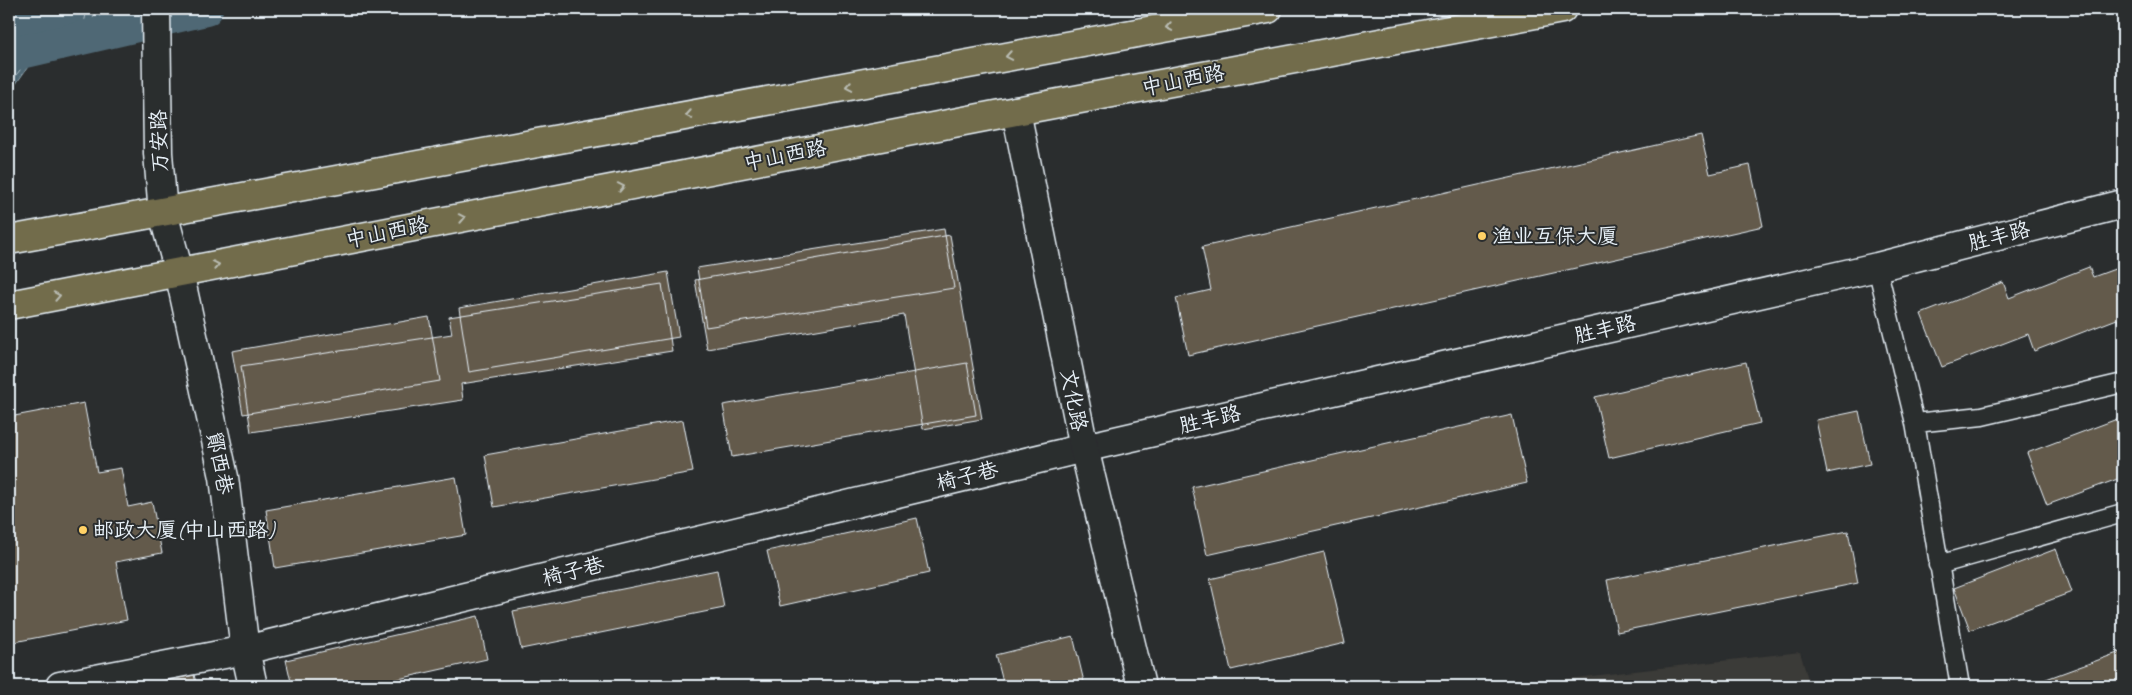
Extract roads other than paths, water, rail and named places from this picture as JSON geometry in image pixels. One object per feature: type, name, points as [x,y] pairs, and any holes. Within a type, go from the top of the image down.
[{"type":"main road","points":[[9,240],[1268,9]]},
{"type":"main road","name":"中山西路","points":[[9,305],[1016,111],[1562,9]]},
{"type":"street","name":"万安路","points":[[156,9],[158,153],[163,213],[179,272]]},
{"type":"street","name":"文化路","points":[[1016,111],[1084,448],[1141,686]]},
{"type":"street","name":"胜丰路","points":[[1084,448],[1878,268],[2123,204]]},
{"type":"street","name":"鄮西巷","points":[[179,272],[224,477],[245,650],[253,686]]},
{"type":"street","name":"椅子巷","points":[[60,686],[245,650],[1084,448]]},
{"type":"lane","points":[[1878,268],[1915,423],[1960,686]]},
{"type":"lane","points":[[1915,423],[1982,416],[2123,383]]},
{"type":"lane","points":[[1938,564],[2123,513]]},
{"type":"water","points":[[9,9],[130,9],[104,15],[100,49],[30,64],[13,88],[9,89]]},
{"type":"waterway","points":[[9,55],[206,9]]},
{"type":"place","name":"渔业互保大厦","points":[[1482,236]]},
{"type":"place","name":"邮政大厦(中山西路)","points":[[83,530]]}]
